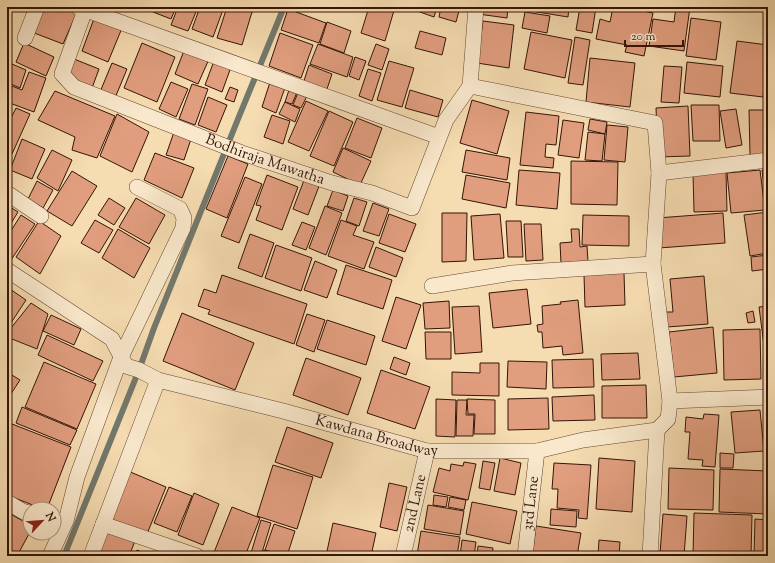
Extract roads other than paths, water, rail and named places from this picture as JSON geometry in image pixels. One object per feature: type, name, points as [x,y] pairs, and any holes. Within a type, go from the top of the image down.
[{"type":"street","points":[[25,38],[37,7]]},
{"type":"street","points":[[476,7],[470,86],[655,123],[659,173],[654,264],[670,401],[668,419],[657,430],[650,556]]},
{"type":"street","points":[[82,8],[439,137]]},
{"type":"street","name":"Bodhiraja Mawatha","points":[[82,8],[62,74],[74,87],[242,152],[332,183],[372,193],[412,208],[446,120],[470,86]]},
{"type":"street","points":[[659,173],[768,160]]},
{"type":"street","points":[[62,515],[124,361],[183,228],[184,218],[180,209],[137,187]]},
{"type":"street","points":[[7,193],[41,216]]},
{"type":"street","points":[[432,286],[512,273],[654,264]]},
{"type":"street","points":[[7,270],[112,339],[124,361]]},
{"type":"street","name":"Kawdana Broadway","points":[[124,361],[152,377],[291,413],[427,451],[537,450],[583,440],[657,430]]},
{"type":"street","points":[[91,556],[152,377]]},
{"type":"street","points":[[670,401],[768,396]]},
{"type":"street","name":"3rd Lane","points":[[525,556],[537,450]]},
{"type":"street","name":"2nd Lane","points":[[402,556],[427,451]]},
{"type":"street","points":[[7,502],[22,511]]},
{"type":"street","points":[[103,524],[197,556]]},
{"type":"street","points":[[50,556],[54,541]]},
{"type":"waterway","points":[[64,556],[139,370],[154,328],[284,7]]}]
